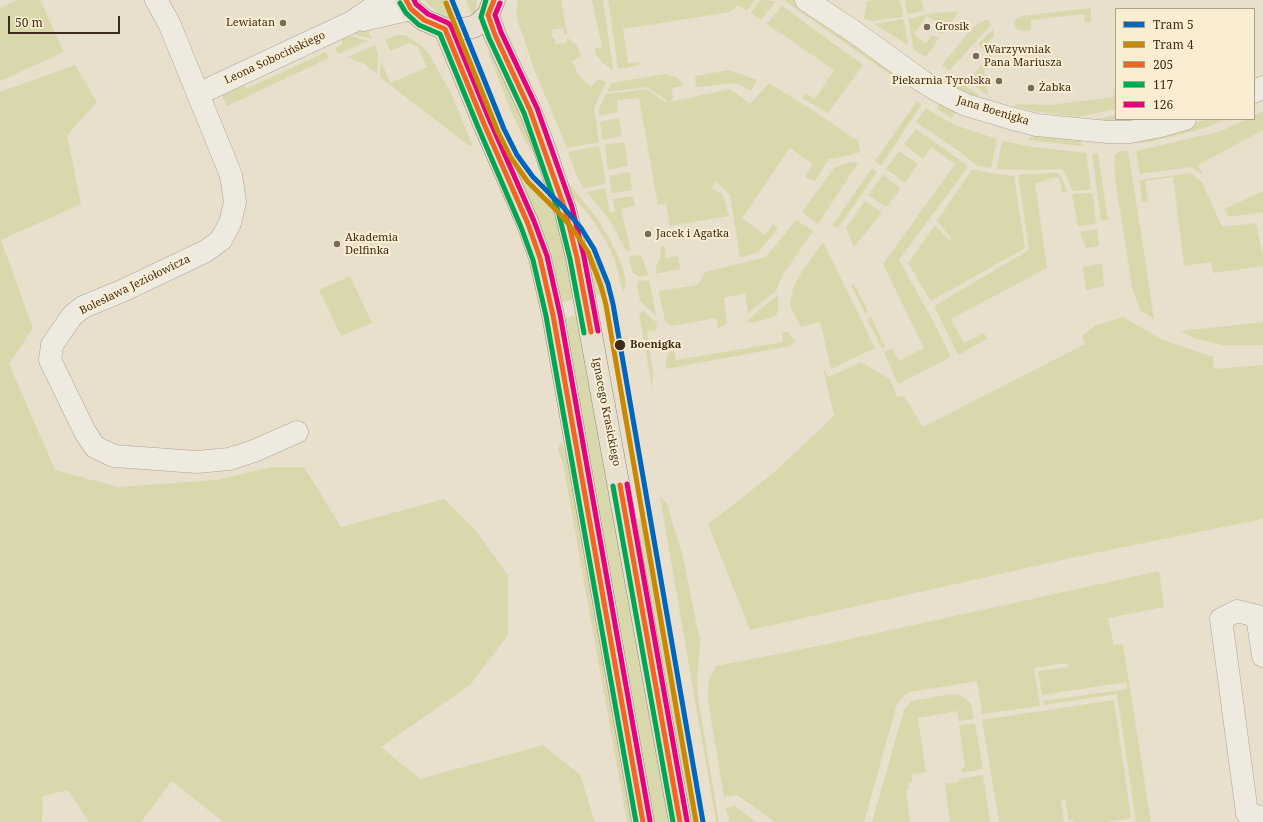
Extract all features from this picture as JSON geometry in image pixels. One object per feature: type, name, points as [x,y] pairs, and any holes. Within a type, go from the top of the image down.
[{"type":"main road","points":[[408,5],[424,20],[445,29],[456,30],[473,27],[480,23],[491,7]]},
{"type":"main road","name":"Ignacego Krasickiego","points":[[491,7],[496,35],[543,144],[565,209],[577,258],[680,822]]},
{"type":"main road","points":[[445,29],[528,224],[540,258],[553,315],[643,822]]},
{"type":"street","name":"Bolesława Jeziołowicza","points":[[156,0],[169,23],[231,176],[235,202],[230,223],[221,240],[206,251],[122,291],[83,307],[72,316],[52,344],[50,360],[95,447],[114,456],[197,462],[229,459],[254,451],[297,432]]},
{"type":"street","name":"Leona Sobocińskiego","points":[[352,22],[384,0]]},
{"type":"street","name":"Jana Boenigka","points":[[806,0],[853,31],[922,81],[966,105],[1037,125],[1108,132],[1130,132],[1182,120]]},
{"type":"street","name":"Leona Sobocińskiego","points":[[198,94],[352,22],[408,5]]},
{"type":"street","points":[[1263,656],[1257,616],[1237,611],[1221,619],[1247,813],[1263,818]]},
{"type":"green space","points":[[17,0],[40,0],[64,52],[0,81],[0,8]]},
{"type":"green space","points":[[425,0],[448,0],[456,20],[446,18],[438,13]]},
{"type":"green space","points":[[466,0],[477,0],[476,15],[473,17]]},
{"type":"green space","points":[[518,0],[561,0],[567,34],[565,35],[563,28],[551,30],[552,37],[554,37],[556,44],[566,43],[568,38],[577,45],[581,56],[572,61],[578,74],[591,87],[598,79],[606,82],[594,108],[599,142],[567,148],[534,69],[518,22],[516,12]]},
{"type":"green space","points":[[592,0],[603,0],[613,68],[612,70],[596,55],[595,48],[602,47]]},
{"type":"green space","points":[[608,0],[754,0],[747,11],[738,5],[730,12],[623,29],[628,63],[636,62],[644,64],[619,69]]},
{"type":"green space","points":[[760,0],[776,1],[761,20],[751,13]]},
{"type":"green space","points":[[793,0],[800,4],[907,82],[905,85],[785,1]]},
{"type":"green space","points":[[900,0],[903,14],[902,17],[871,21],[864,18],[867,1]]},
{"type":"green space","points":[[905,0],[921,0],[924,11],[909,14],[907,13]]},
{"type":"green space","points":[[782,6],[863,65],[828,113],[802,98],[805,93],[815,99],[834,70],[767,24]]},
{"type":"green space","points":[[1090,8],[1091,21],[1085,23],[1084,14],[1031,20],[1031,30],[1018,30],[1015,27],[1014,21],[1022,16]]},
{"type":"green space","points":[[957,11],[957,15],[942,34],[935,30],[940,24],[927,16],[914,34],[926,43],[932,35],[939,38],[926,57],[914,50],[908,19],[933,13]]},
{"type":"green space","points":[[903,19],[908,45],[874,24]]},
{"type":"green space","points":[[985,20],[988,20],[991,25],[949,71],[942,65],[968,33],[975,26]]},
{"type":"green space","points":[[367,28],[372,39],[347,32]]},
{"type":"green space","points":[[993,29],[994,36],[989,41],[991,62],[986,62],[987,68],[984,70],[988,94],[986,94],[968,81],[989,56],[978,44]]},
{"type":"green space","points":[[344,34],[368,41],[338,54],[335,48],[342,44],[341,37]]},
{"type":"green space","points":[[396,35],[407,36],[422,46],[429,54],[452,95],[473,147],[468,145],[380,77],[381,61],[390,83],[430,66],[426,66],[418,47],[409,43],[390,51],[385,40]]},
{"type":"green space","points":[[375,45],[378,54],[377,74],[364,64],[347,57]]},
{"type":"green space","points":[[494,50],[541,164],[525,141],[511,111],[488,52]]},
{"type":"green space","points":[[326,52],[329,58],[227,106],[220,91],[238,82],[248,88]]},
{"type":"green space","points":[[472,59],[501,132],[513,156],[529,179],[557,207],[577,299],[559,303],[467,61]]},
{"type":"green space","points":[[75,65],[97,102],[67,135],[81,204],[1,240],[33,328],[9,364],[55,470],[118,487],[216,480],[272,467],[304,467],[341,527],[444,499],[477,532],[508,575],[508,635],[470,685],[381,747],[420,779],[543,745],[580,775],[595,822],[223,822],[172,781],[141,822],[89,822],[68,790],[43,796],[42,822],[0,822],[0,92]]},
{"type":"green space","points":[[729,70],[757,80],[751,91],[736,83],[696,87],[695,76]]},
{"type":"green space","points":[[665,74],[676,77],[684,84],[682,86],[672,88],[673,98],[670,102],[730,89],[750,104],[769,83],[858,141],[860,152],[829,159],[815,181],[805,177],[813,164],[790,148],[742,218],[765,235],[773,224],[778,229],[758,252],[740,258],[730,195],[716,182],[712,188],[723,195],[729,216],[670,226],[666,204],[658,205],[639,98],[617,100],[618,112],[599,116],[599,109],[606,94],[646,89],[666,102],[669,102],[647,87],[607,92],[612,83]]},
{"type":"green space","points":[[951,77],[980,96],[969,97],[944,84],[948,78]]},
{"type":"green space","points":[[1115,92],[1115,109],[1079,117],[1040,112],[1016,107],[1014,104],[1049,105],[1114,97]]},
{"type":"green space","points":[[917,101],[921,105],[881,166],[875,161]]},
{"type":"green space","points":[[941,102],[957,109],[952,118],[937,109]]},
{"type":"green space","points":[[926,108],[943,119],[958,126],[997,139],[991,168],[976,165],[959,151],[916,122]]},
{"type":"green space","points":[[1263,111],[1263,130],[1198,165],[1203,175],[1191,167],[1140,174],[1136,151],[1221,131],[1245,120],[1255,120],[1255,115]]},
{"type":"green space","points":[[1115,115],[1115,120],[1129,120],[1129,123],[1087,121]]},
{"type":"green space","points":[[619,118],[622,136],[603,140],[600,122]]},
{"type":"green space","points":[[1206,120],[1225,120],[1205,128],[1149,142],[1134,143],[1133,138]]},
{"type":"green space","points":[[916,129],[967,165],[967,168],[899,260],[951,357],[898,384],[884,352],[892,348],[899,361],[924,348],[883,264],[955,164],[931,147],[923,159],[904,144]]},
{"type":"green space","points":[[1034,133],[1079,137],[1083,146],[1028,140]]},
{"type":"green space","points":[[1002,141],[1034,147],[1086,153],[1091,189],[1072,190],[1062,169],[997,169]]},
{"type":"green space","points":[[624,142],[628,166],[608,170],[605,145]]},
{"type":"green space","points":[[599,146],[606,181],[604,184],[584,188],[578,179],[568,152]]},
{"type":"green space","points":[[899,151],[918,164],[905,183],[886,169]]},
{"type":"green space","points":[[1128,151],[1154,319],[1140,310],[1132,287],[1115,178],[1114,156],[1118,152]]},
{"type":"green space","points":[[1092,154],[1098,154],[1108,220],[1101,221]]},
{"type":"green space","points":[[850,162],[858,163],[818,224],[802,212],[834,168]]},
{"type":"green space","points":[[872,168],[877,172],[838,228],[832,226]]},
{"type":"green space","points":[[972,169],[1014,176],[1025,248],[931,301],[908,263],[935,225],[950,241],[951,238],[937,221]]},
{"type":"green space","points":[[629,172],[632,190],[612,193],[609,176]]},
{"type":"green space","points":[[1058,173],[1068,192],[1062,193],[1059,177],[1035,183],[1047,268],[951,319],[964,343],[984,333],[987,339],[958,355],[934,306],[1029,250],[1018,175]]},
{"type":"green space","points":[[1191,173],[1202,182],[1222,227],[1256,223],[1263,255],[1263,266],[1213,273],[1211,262],[1184,266],[1173,177],[1145,181],[1148,202],[1142,202],[1140,180]]},
{"type":"green space","points":[[883,175],[901,189],[886,207],[868,195]]},
{"type":"green space","points":[[567,181],[597,218],[610,240],[621,263],[625,277],[626,286],[623,291],[615,261],[608,245],[594,222],[568,192]]},
{"type":"green space","points":[[605,188],[610,213],[615,211],[613,199],[633,196],[635,206],[621,209],[631,251],[625,249],[611,222],[587,192]]},
{"type":"green space","points":[[1263,191],[1263,212],[1229,217],[1224,209]]},
{"type":"green space","points":[[1091,193],[1093,195],[1096,224],[1078,226],[1072,194]]},
{"type":"green space","points":[[865,201],[882,213],[854,247],[846,228]]},
{"type":"green space","points":[[796,220],[813,231],[782,276],[776,291],[748,313],[745,293],[724,298],[727,323],[718,329],[716,318],[671,326],[665,321],[659,291],[698,285],[705,272],[766,257]]},
{"type":"green space","points":[[1097,229],[1099,246],[1086,248],[1080,232]]},
{"type":"green space","points":[[583,239],[598,266],[607,294],[592,296]]},
{"type":"green space","points":[[823,242],[875,348],[831,369],[820,322],[801,327],[790,306],[793,288],[801,273]]},
{"type":"green space","points":[[662,245],[664,245],[666,258],[678,256],[680,269],[655,274],[656,267],[661,256],[660,249]]},
{"type":"green space","points":[[641,255],[648,275],[639,277],[633,273],[629,260],[631,256]]},
{"type":"green space","points":[[1102,263],[1104,286],[1086,290],[1083,267]]},
{"type":"green space","points":[[350,276],[372,323],[341,336],[319,290]]},
{"type":"green space","points":[[649,280],[656,316],[640,301],[637,286],[639,281]]},
{"type":"green space","points":[[854,284],[868,312],[865,313],[851,285]]},
{"type":"green space","points":[[778,295],[778,312],[774,317],[752,323],[746,321]]},
{"type":"green space","points":[[644,311],[657,323],[656,330],[647,331],[653,372],[652,388],[639,313]]},
{"type":"green space","points":[[580,315],[672,822],[652,822],[562,318]]},
{"type":"green space","points":[[871,317],[885,347],[882,348],[867,319]]},
{"type":"green space","points":[[1123,317],[1163,340],[1213,357],[1214,369],[1263,365],[1263,519],[1089,554],[750,630],[708,524],[770,476],[834,416],[823,368],[829,377],[861,362],[890,379],[897,397],[904,396],[923,427],[1085,344],[1082,336],[1096,325]]},
{"type":"green space","points":[[1263,322],[1263,345],[1223,345],[1193,338],[1181,331]]},
{"type":"green space","points":[[782,332],[788,332],[796,342],[790,346],[666,369],[666,357],[674,350],[676,360],[783,342]]},
{"type":"green space","points":[[561,441],[570,463],[634,822],[627,822],[563,464],[558,450]]},
{"type":"green space","points":[[660,497],[668,504],[671,519],[682,553],[700,640],[697,685],[699,705],[719,822],[716,822]]},
{"type":"green space","points":[[646,518],[699,822],[690,822],[636,519]]},
{"type":"green space","points":[[1159,571],[1164,607],[1108,618],[1114,645],[1123,644],[1151,822],[1136,822],[1117,694],[1044,705],[1043,701],[1127,689],[1127,682],[1042,695],[1038,671],[1068,667],[1067,663],[1034,668],[1040,706],[982,714],[977,681],[910,692],[905,695],[897,704],[864,822],[775,822],[737,795],[724,797],[708,702],[709,679],[716,666],[818,646]]},
{"type":"green space","points":[[950,694],[960,695],[971,704],[974,719],[959,721],[957,711],[918,718],[926,772],[912,774],[912,781],[908,783],[909,789],[906,789],[910,822],[872,822],[904,710],[912,701]]},
{"type":"green space","points":[[1114,700],[1131,818],[1107,822],[1069,821],[1065,799],[1061,800],[1064,822],[999,822],[982,720]]},
{"type":"green space","points":[[975,723],[983,769],[962,773],[962,768],[965,767],[959,726]]},
{"type":"green space","points":[[983,775],[990,822],[950,822],[945,784],[959,782],[959,779]]},
{"type":"green space","points":[[735,806],[756,822],[729,822],[726,808]]},
{"type":"tram line","name":"5","points":[[452,0],[504,129],[517,155],[533,177],[565,209],[581,228],[594,249],[608,284],[613,304],[703,822]]},
{"type":"tram line","name":"4","points":[[446,3],[498,132],[511,158],[528,182],[560,214],[575,232],[588,252],[601,286],[606,305],[696,822]]},
{"type":"transit line","name":"205","points":[[406,0],[411,9],[424,20],[445,29],[484,124],[528,224],[540,258],[553,315],[643,822]]},
{"type":"transit line","name":"126","points":[[414,0],[416,4],[428,14],[448,23],[451,26],[490,121],[534,221],[547,256],[560,314],[650,821]]},
{"type":"transit line","name":"117","points":[[486,0],[481,17],[489,38],[524,113],[558,211],[570,259],[584,333]]},
{"type":"transit line","name":"205","points":[[494,0],[488,15],[495,35],[530,110],[565,209],[577,258],[591,332]]},
{"type":"transit line","name":"117","points":[[400,3],[406,13],[419,25],[440,34],[521,227],[533,260],[546,316],[636,822]]},
{"type":"transit line","name":"126","points":[[500,3],[495,15],[501,32],[537,108],[572,207],[584,257],[598,331]]},
{"type":"transit line","name":"126","points":[[627,484],[687,821]]},
{"type":"transit line","name":"205","points":[[620,485],[680,822]]},
{"type":"transit line","name":"117","points":[[613,486],[673,822]]},
{"type":"place","name":"Lewiatan","points":[[283,23]]},
{"type":"place","name":"Grosik","points":[[927,27]]},
{"type":"place","name":"Warzywniak Pana Mariusza","points":[[976,56]]},
{"type":"place","name":"Piekarnia Tyrolska","points":[[999,81]]},
{"type":"place","name":"Żabka","points":[[1031,88]]},
{"type":"place","name":"Jacek i Agatka","points":[[648,234]]},
{"type":"place","name":"Akademia Delfinka","points":[[337,244]]},
{"type":"place","name":"Boenigka","points":[[620,345]]}]
